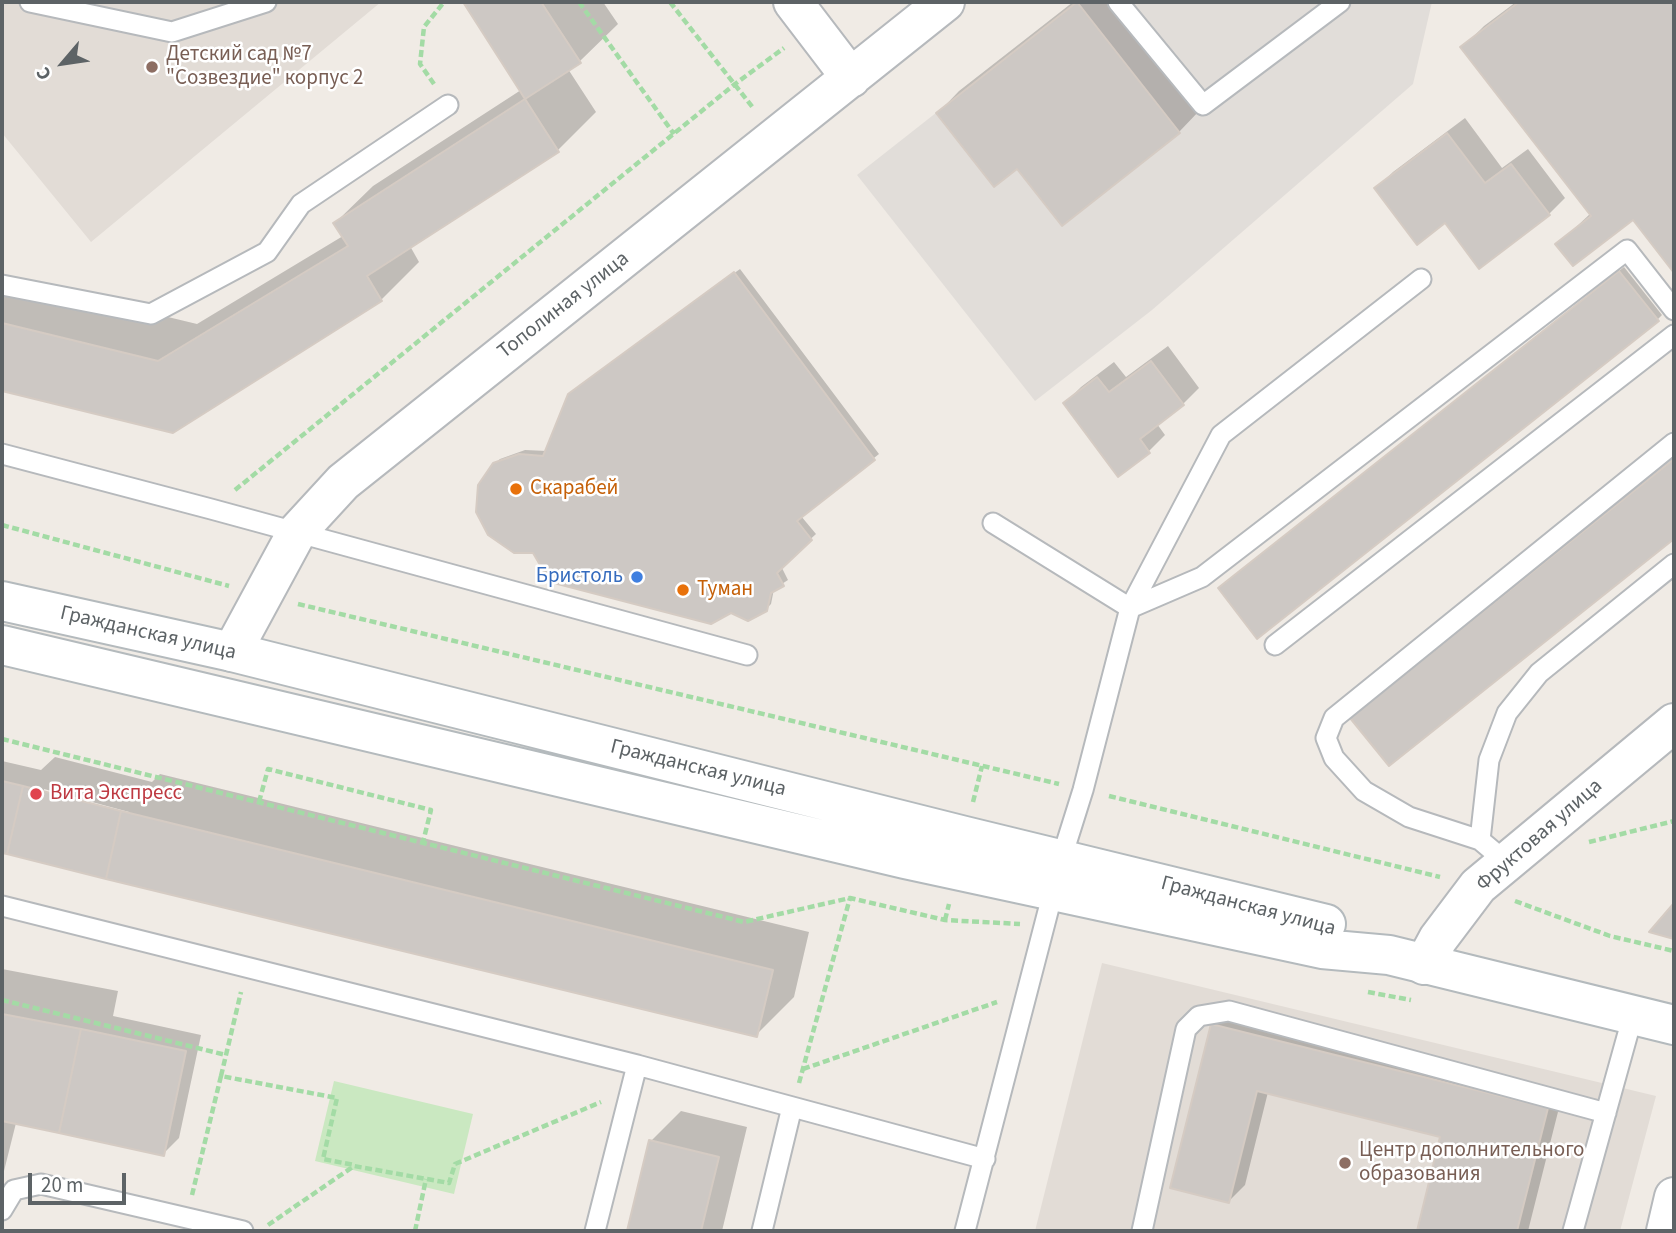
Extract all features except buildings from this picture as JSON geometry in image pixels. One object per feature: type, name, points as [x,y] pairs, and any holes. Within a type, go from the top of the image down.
[{"type":"street","name":"Тополиная улица","points":[[208,695],[297,532],[343,482],[945,2]]},
{"type":"street","points":[[803,15],[851,78]]},
{"type":"street","name":"Гражданская улица","points":[[2,601],[232,652],[1057,876]]},
{"type":"street","name":"Гражданская улица","points":[[2,645],[905,859],[1057,876],[1328,924],[1407,960],[1674,1025]]},
{"type":"street","name":"Фруктовая улица","points":[[1407,960],[1438,939],[1478,886],[1493,851],[1674,723]]},
{"type":"street","points":[[1666,1231],[1674,1197]]},
{"type":"lane","points":[[30,2],[172,32],[267,2]]},
{"type":"lane","points":[[1118,2],[1203,105],[1340,2]]},
{"type":"lane","points":[[2,285],[150,314],[267,251],[301,204],[448,105]]},
{"type":"lane","points":[[1130,608],[1202,578],[1627,250],[1674,310]]},
{"type":"lane","points":[[965,1231],[1130,608],[1221,435],[1421,279]]},
{"type":"lane","points":[[1275,645],[1674,335]]},
{"type":"lane","points":[[1674,443],[1334,718],[1326,738],[1334,758],[1364,791],[1409,817],[1493,851],[1489,760],[1507,713],[1539,673],[1674,564]]},
{"type":"lane","points":[[2,454],[747,655]]},
{"type":"lane","points":[[993,523],[1130,608]]},
{"type":"lane","points":[[2,906],[637,1065],[985,1159]]},
{"type":"lane","points":[[1142,1231],[1186,1029],[1199,1016],[1229,1011],[1606,1113]]},
{"type":"lane","points":[[1573,1231],[1633,1015]]},
{"type":"lane","points":[[595,1231],[637,1065]]},
{"type":"lane","points":[[762,1231],[792,1107]]},
{"type":"lane","points":[[2,1210],[14,1190],[41,1184],[243,1231]]},
{"type":"path","points":[[444,2],[424,27],[420,64],[448,105]]},
{"type":"path","points":[[579,2],[674,134]]},
{"type":"path","points":[[670,2],[776,139]]},
{"type":"path","points":[[211,509],[735,84],[803,15]]},
{"type":"path","points":[[2,525],[262,596],[1478,886],[1610,936],[1674,951]]},
{"type":"path","points":[[2,739],[744,922],[850,898],[945,920]]},
{"type":"path","points":[[973,804],[982,766]]},
{"type":"path","points":[[259,802],[268,769],[293,775],[431,810],[423,842]]},
{"type":"path","points":[[792,1107],[850,898]]},
{"type":"path","points":[[187,1218],[246,967]]},
{"type":"path","points":[[803,1069],[1027,991]]},
{"type":"path","points":[[2,1000],[226,1055]]},
{"type":"path","points":[[221,1076],[337,1098],[323,1159],[449,1183],[455,1164],[631,1089]]},
{"type":"path","points":[[260,1231],[354,1166]]},
{"type":"path","points":[[415,1231],[426,1179]]},
{"type":"shaded area","name":"Детский сад №7 \"Созвездие\" корпус 2","points":[[2,2],[381,2],[91,242],[2,133]]},
{"type":"shaded area","points":[[1077,2],[1432,2],[1413,84],[1152,310],[1035,401],[857,175]]},
{"type":"shaded area","name":"Центр дополнительного образования","points":[[1102,963],[1656,1096],[1620,1231],[1035,1231]]},
{"type":"green space","points":[[334,1081],[473,1114],[454,1194],[315,1161]]},
{"type":"place","name":"Детский сад №7 \"Созвездие\" корпус 2","points":[[152,67]]},
{"type":"place","name":"Скарабей","points":[[516,489]]},
{"type":"place","name":"Бристоль","points":[[637,577]]},
{"type":"place","name":"Туман","points":[[683,590]]},
{"type":"place","name":"Вита Экспресс","points":[[36,794]]},
{"type":"place","name":"Центр дополнительного образования","points":[[1345,1163]]}]
